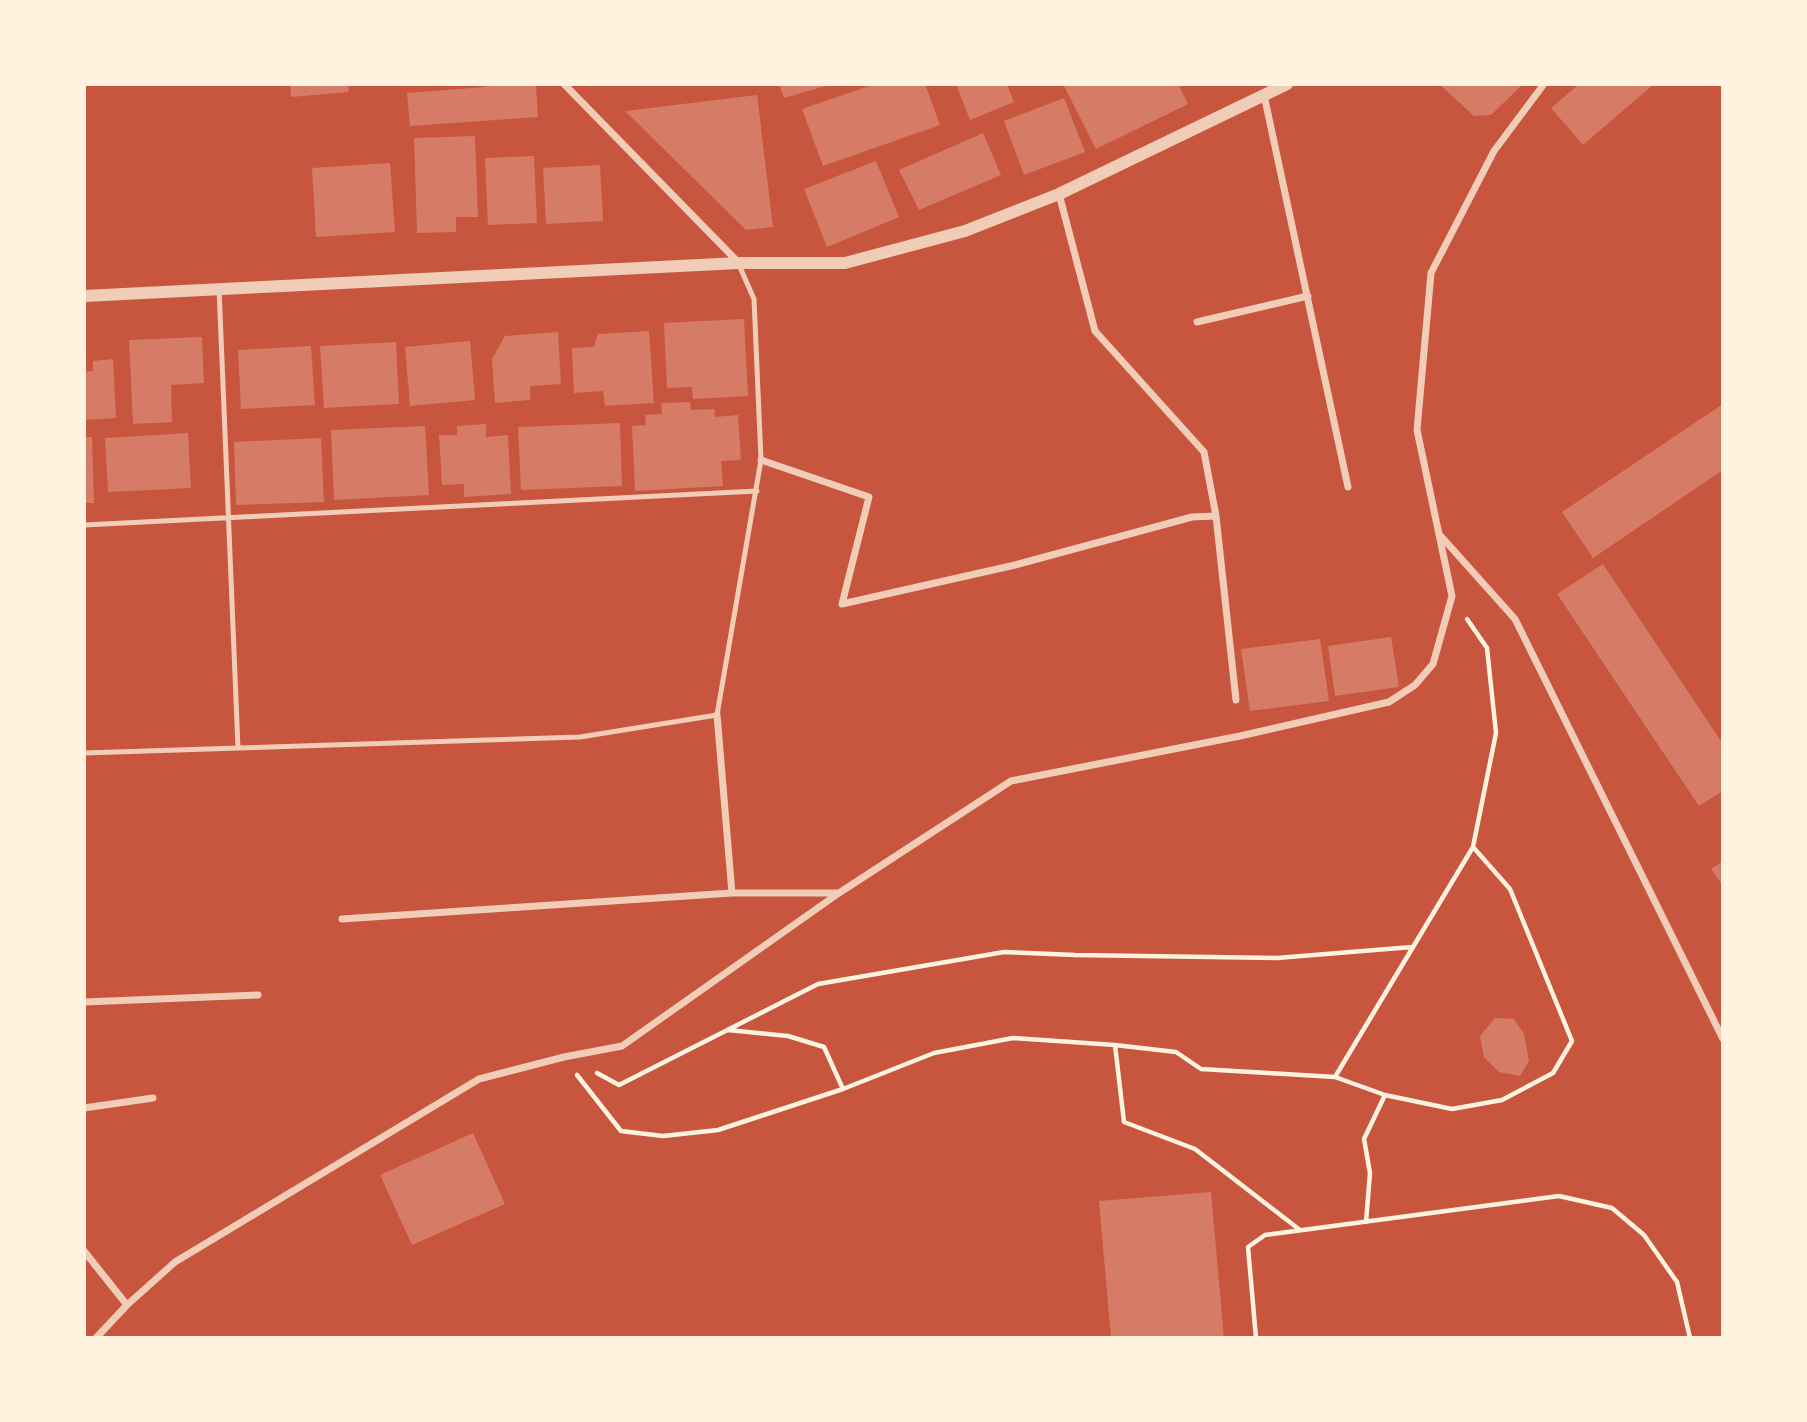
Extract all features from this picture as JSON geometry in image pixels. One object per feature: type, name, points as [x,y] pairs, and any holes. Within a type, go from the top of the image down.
[{"type":"street","points":[[564,84],[738,263]]},
{"type":"street","points":[[84,296],[738,263],[845,263],[965,231],[1059,194],[1287,84]]},
{"type":"street","points":[[96,1338],[127,1305],[175,1262],[479,1079],[622,1046],[839,893],[1011,781],[1240,736],[1390,702],[1415,685],[1433,664],[1452,597],[1418,430],[1431,273],[1494,150],[1544,84]]},
{"type":"street","points":[[1264,95],[1348,487]]},
{"type":"street","points":[[1059,194],[1095,331],[1204,452],[1216,516],[1236,700]]},
{"type":"street","points":[[1197,322],[1308,296]]},
{"type":"street","points":[[761,460],[869,497],[842,604],[1015,565],[1192,517],[1216,516]]},
{"type":"street","points":[[1439,533],[1515,619],[1723,1039]]},
{"type":"street","points":[[717,715],[732,893]]},
{"type":"street","points":[[342,919],[732,893],[839,893]]},
{"type":"street","points":[[84,1002],[258,995]]},
{"type":"street","points":[[84,1108],[153,1098]]},
{"type":"street","points":[[84,1251],[127,1305]]},
{"type":"lane","points":[[84,752],[580,737],[717,715],[761,460],[754,299],[738,263]]},
{"type":"lane","points":[[219,288],[238,748]]},
{"type":"lane","points":[[84,525],[757,491]]},
{"type":"path","points":[[1335,1077],[1473,847],[1496,733],[1487,648],[1452,597]]},
{"type":"path","points":[[566,1057],[621,1131],[663,1136],[718,1130],[843,1088],[934,1053],[1013,1038],[1176,1052],[1201,1069],[1335,1077],[1385,1095],[1452,1109],[1502,1100],[1553,1073],[1572,1041],[1510,889],[1473,847]]},
{"type":"path","points":[[566,1057],[619,1085],[818,984],[1004,951],[1075,955],[1277,958],[1412,947]]},
{"type":"path","points":[[727,1030],[788,1036],[824,1048],[843,1088]]},
{"type":"path","points":[[1115,1045],[1124,1122],[1195,1149],[1300,1230]]},
{"type":"path","points":[[1366,1222],[1370,1173],[1364,1139],[1385,1095]]},
{"type":"path","points":[[1256,1338],[1248,1247],[1265,1235],[1559,1196],[1612,1208],[1644,1234],[1677,1282],[1690,1338]]},
{"type":"building","points":[[290,84],[348,84],[349,92],[291,97]]},
{"type":"building","points":[[485,84],[536,84],[538,117],[410,126],[407,93],[485,87]]},
{"type":"building","points":[[779,84],[829,84],[829,85],[784,98]]},
{"type":"building","points":[[875,84],[925,84],[940,125],[823,166],[802,109]]},
{"type":"building","points":[[956,84],[1007,84],[1014,102],[970,120]]},
{"type":"building","points":[[1063,84],[1178,84],[1188,104],[1096,149]]},
{"type":"building","points":[[1439,84],[1523,84],[1491,115],[1474,116]]},
{"type":"building","points":[[1579,84],[1654,84],[1583,145],[1551,108]]},
{"type":"building","points":[[757,95],[773,227],[746,230],[625,111]]},
{"type":"building","points":[[1064,98],[1085,152],[1024,175],[1004,121]]},
{"type":"building","points":[[983,133],[1001,175],[919,210],[899,170]]},
{"type":"building","points":[[475,136],[478,217],[456,217],[456,232],[417,233],[414,138]]},
{"type":"building","points":[[534,156],[537,223],[488,225],[485,158]]},
{"type":"building","points":[[876,161],[899,217],[827,247],[804,189]]},
{"type":"building","points":[[390,163],[395,232],[316,237],[312,168]]},
{"type":"building","points":[[600,165],[603,221],[546,224],[543,168]]},
{"type":"building","points":[[744,319],[748,396],[693,399],[692,387],[667,388],[664,323]]},
{"type":"building","points":[[649,331],[654,403],[605,406],[603,391],[574,393],[572,348],[594,347],[598,334]]},
{"type":"building","points":[[558,332],[561,384],[530,386],[530,400],[495,403],[492,359],[505,336]]},
{"type":"building","points":[[202,337],[204,383],[171,385],[172,422],[133,424],[129,340]]},
{"type":"building","points":[[470,341],[475,400],[410,406],[405,347]]},
{"type":"building","points":[[396,342],[399,404],[324,408],[320,346]]},
{"type":"building","points":[[311,346],[315,405],[241,409],[238,350]]},
{"type":"building","points":[[113,359],[116,418],[84,420],[84,372],[93,371],[93,361]]},
{"type":"building","points":[[690,402],[691,410],[714,409],[715,417],[738,415],[741,460],[721,461],[723,486],[635,491],[632,426],[646,425],[645,415],[662,414],[661,403]]},
{"type":"building","points":[[1723,404],[1723,470],[1593,558],[1562,512]]},
{"type":"building","points":[[620,423],[622,486],[521,490],[518,427]]},
{"type":"building","points":[[486,424],[486,437],[508,435],[511,494],[464,497],[464,484],[442,485],[439,435],[457,435],[457,426]]},
{"type":"building","points":[[425,426],[429,495],[334,500],[331,430]]},
{"type":"building","points":[[188,433],[191,488],[108,492],[105,438]]},
{"type":"building","points":[[84,437],[92,437],[94,503],[84,503]]},
{"type":"building","points":[[321,438],[324,502],[236,505],[234,442]]},
{"type":"building","points":[[1603,564],[1723,744],[1723,791],[1699,806],[1557,594]]},
{"type":"building","points":[[1391,637],[1399,687],[1335,696],[1328,646]]},
{"type":"building","points":[[1320,639],[1329,701],[1250,711],[1241,649]]},
{"type":"building","points":[[1723,861],[1723,886],[1711,869]]},
{"type":"building","points":[[1495,1018],[1514,1019],[1524,1034],[1529,1061],[1520,1076],[1499,1072],[1484,1057],[1480,1036]]},
{"type":"building","points":[[473,1133],[505,1204],[412,1245],[380,1175]]},
{"type":"building","points":[[1211,1192],[1224,1338],[1111,1338],[1099,1201]]}]
